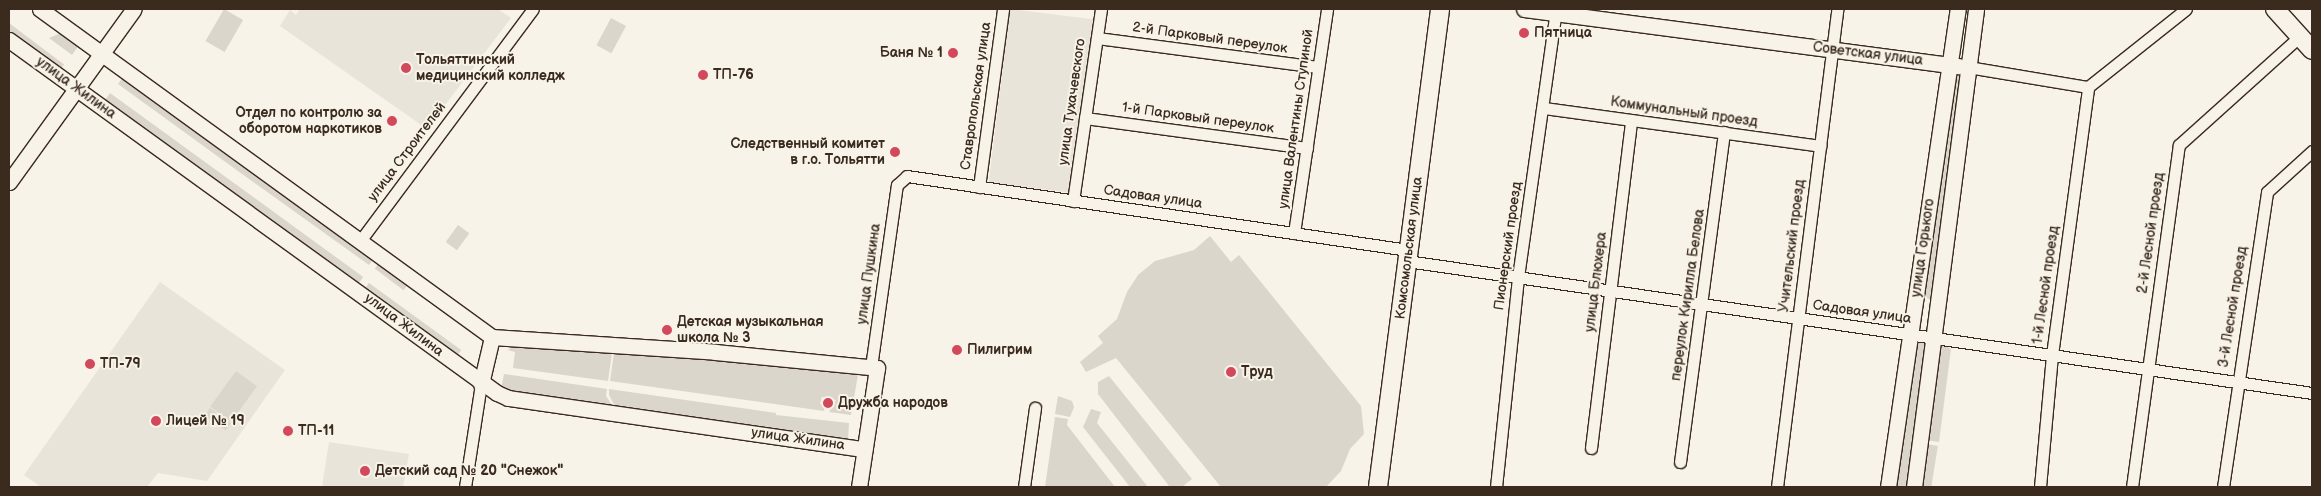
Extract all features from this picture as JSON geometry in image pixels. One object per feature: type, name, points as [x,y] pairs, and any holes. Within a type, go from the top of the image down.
[{"type":"main road","points":[[40,9],[492,337],[874,367],[859,487]]},
{"type":"main road","points":[[9,182],[134,9]]},
{"type":"main road","name":"Комсомольская улица","points":[[1378,487],[1440,9]]},
{"type":"main road","name":"Советская улица","points":[[1524,9],[1556,11],[1968,67]]},
{"type":"main road","name":"улица Горького","points":[[1888,487],[1958,9]]},
{"type":"main road","name":"улица Горького","points":[[1914,487],[1976,9]]},
{"type":"main road","points":[[2275,9],[2312,50]]},
{"type":"main road","name":"улица Жилина","points":[[9,40],[370,299],[481,384],[508,398],[864,449]]},
{"type":"main road","points":[[481,384],[492,337]]},
{"type":"street","name":"улица Строителей","points":[[360,241],[533,9]]},
{"type":"street","name":"Ставропольская улица","points":[[978,187],[1003,9]]},
{"type":"street","name":"улица Тухачевского","points":[[1073,201],[1101,9]]},
{"type":"street","name":"улица Валентины Ступиной","points":[[1294,233],[1327,9]]},
{"type":"street","name":"Учительский проезд","points":[[1777,487],[1837,9]]},
{"type":"street","points":[[2088,87],[2186,9]]},
{"type":"street","name":"Пионерский проезд","points":[[1496,487],[1518,277],[1544,108],[1556,11]]},
{"type":"street","name":"2-й Лесной проезд","points":[[2132,487],[2179,144],[2300,36]]},
{"type":"street","name":"2-й Парковый переулок","points":[[1097,38],[1318,68]]},
{"type":"street","name":"Советская улица","points":[[1968,67],[2088,87]]},
{"type":"street","name":"1-й Лесной проезд","points":[[2040,487],[2052,355],[2088,87]]},
{"type":"street","name":"Коммунальный проезд","points":[[1544,108],[1820,146]]},
{"type":"street","name":"1-й Парковый переулок","points":[[1085,118],[1307,148]]},
{"type":"street","name":"улица Блюхера","points":[[1591,448],[1631,120]]},
{"type":"street","name":"переулок Кирилла Белова","points":[[1680,462],[1703,304],[1724,132]]},
{"type":"street","name":"3-й Лесной проезд","points":[[2223,487],[2236,382],[2267,192],[2312,151]]},
{"type":"street","name":"Садовая улица","points":[[897,186],[907,176],[1294,233],[1518,277],[2312,393]]},
{"type":"street","name":"улица Пушкина","points":[[874,367],[897,186]]},
{"type":"street","points":[[465,487],[481,384]]},
{"type":"street","points":[[1024,487],[1035,408]]},
{"type":"shaded area","points":[[224,9],[243,20],[225,52],[206,41]]},
{"type":"shaded area","name":"Тольяттинский медицинский колледж","points":[[300,9],[498,9],[511,18],[427,129],[280,26],[290,10],[296,15]]},
{"type":"shaded area","points":[[1010,9],[1093,19],[1072,193],[989,183]]},
{"type":"shaded area","points":[[611,18],[626,26],[611,53],[596,45]]},
{"type":"shaded area","points":[[9,23],[64,65],[59,72],[9,34]]},
{"type":"shaded area","points":[[61,33],[79,45],[72,55],[49,38]]},
{"type":"shaded area","points":[[1961,70],[1932,299],[1928,299],[1925,295],[1955,73]]},
{"type":"shaded area","points":[[123,77],[374,258],[369,265],[118,84]]},
{"type":"shaded area","points":[[110,93],[363,277],[357,286],[104,102]]},
{"type":"shaded area","points":[[458,225],[469,233],[457,250],[446,242]]},
{"type":"shaded area","name":"Труд","points":[[1210,236],[1231,262],[1239,255],[1361,406],[1364,434],[1350,449],[1341,471],[1326,487],[1221,487],[1116,358],[1086,372],[1080,362],[1103,343],[1098,336],[1117,319],[1127,292],[1138,275],[1155,261],[1194,250]]},
{"type":"shaded area","points":[[379,263],[408,285],[404,290],[375,269]]},
{"type":"shaded area","name":"Лицей № 19","points":[[160,282],[285,370],[207,481],[158,473],[147,487],[41,487],[24,475]]},
{"type":"shaded area","points":[[369,283],[461,350],[456,357],[364,290]]},
{"type":"shaded area","points":[[1919,341],[1923,341],[1926,346],[1909,487],[1895,487],[1916,344]]},
{"type":"shaded area","points":[[1943,344],[1951,349],[1939,442],[1926,440],[1938,347]]},
{"type":"shaded area","points":[[514,346],[612,353],[608,381],[513,368],[515,352],[508,350]]},
{"type":"shaded area","points":[[614,353],[859,369],[851,415],[829,412],[836,400],[822,397],[820,404],[825,405],[824,411],[610,381]]},
{"type":"shaded area","points":[[236,371],[257,386],[231,422],[210,407]]},
{"type":"shaded area","points":[[504,374],[607,389],[606,396],[614,408],[511,393],[501,389]]},
{"type":"shaded area","points":[[1109,376],[1192,479],[1182,487],[1169,486],[1098,394],[1098,382]]},
{"type":"shaded area","points":[[609,389],[776,413],[776,415],[849,423],[848,440],[616,408],[609,395]]},
{"type":"shaded area","points":[[1058,396],[1072,401],[1074,407],[1070,417],[1055,414]]},
{"type":"shaded area","points":[[210,408],[231,423],[226,431],[205,415]]},
{"type":"shaded area","points":[[1091,409],[1101,412],[1097,423],[1148,487],[1130,487],[1083,427]]},
{"type":"shaded area","points":[[1055,417],[1068,419],[1067,425],[1115,487],[1045,487]]},
{"type":"shaded area","name":"Детский сад № 20 \"Снежок\"","points":[[329,442],[409,454],[403,487],[322,487]]},
{"type":"shaded area","points":[[1926,444],[1938,446],[1931,487],[1919,487]]},
{"type":"place","name":"Пятница","points":[[1524,33]]},
{"type":"place","name":"Баня № 1","points":[[953,53]]},
{"type":"place","name":"Тольяттинский медицинский колледж","points":[[406,68]]},
{"type":"place","name":"ТП-76","points":[[703,75]]},
{"type":"place","name":"Отдел по контролю за оборотом наркотиков","points":[[392,121]]},
{"type":"place","name":"Следственный комитет в г.о. Тольятти","points":[[895,152]]},
{"type":"place","name":"Детская музыкальная школа № 3","points":[[667,330]]},
{"type":"place","name":"Пилигрим","points":[[957,350]]},
{"type":"place","name":"ТП-79","points":[[90,364]]},
{"type":"place","name":"Труд","points":[[1231,372]]},
{"type":"place","name":"Дружба народов","points":[[828,403]]},
{"type":"place","name":"Лицей № 19","points":[[156,421]]},
{"type":"place","name":"ТП-11","points":[[288,431]]},
{"type":"place","name":"Детский сад № 20 \"Снежок\"","points":[[365,471]]}]
